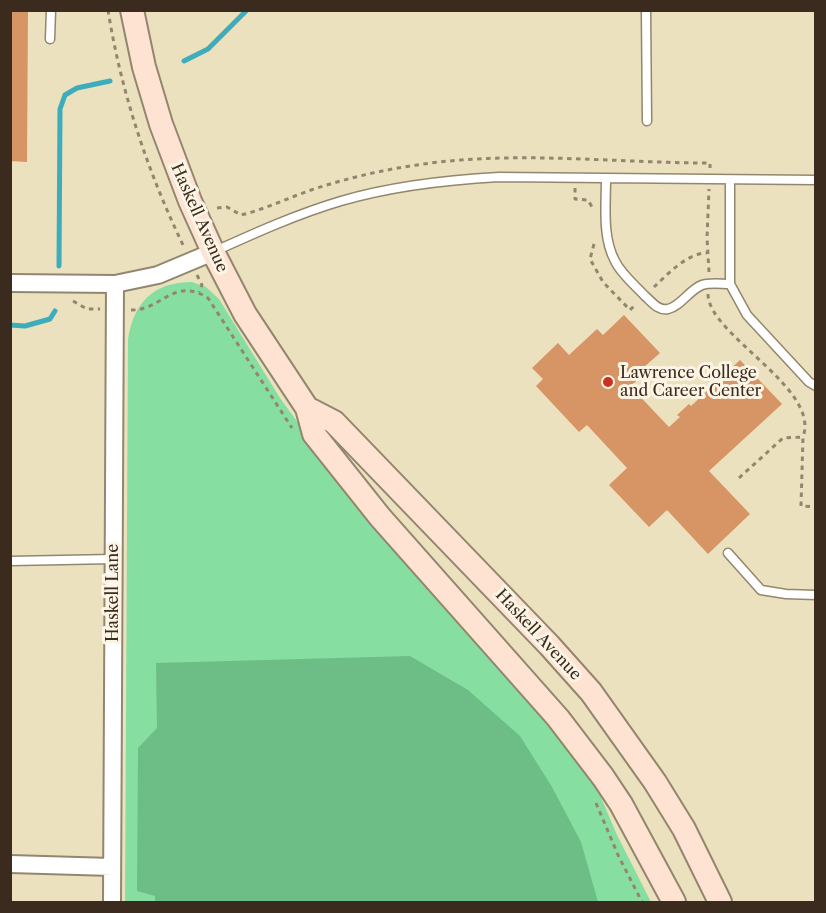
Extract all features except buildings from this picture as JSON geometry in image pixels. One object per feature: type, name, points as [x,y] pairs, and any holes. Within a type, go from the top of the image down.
[{"type":"main road","name":"Haskell Avenue","points":[[132,10],[144,67],[164,134],[190,201],[245,314],[307,408],[314,434],[352,484],[558,718],[603,777],[643,843],[674,903]]},
{"type":"main road","name":"Haskell Avenue","points":[[307,408],[334,422],[549,645],[591,692],[655,782],[678,819],[720,903]]},
{"type":"street","points":[[10,283],[115,284],[158,275],[213,252]]},
{"type":"street","name":"Haskell Lane","points":[[112,903],[115,284]]},
{"type":"street","points":[[10,864],[112,867]]},
{"type":"lane","points":[[51,10],[51,39]]},
{"type":"lane","points":[[646,10],[647,121]]},
{"type":"lane","points":[[213,252],[304,213],[340,201],[413,185],[499,177],[816,180]]},
{"type":"lane","points":[[606,179],[606,224],[610,250],[615,262],[630,281],[654,304],[666,310],[696,288],[709,284],[730,284]]},
{"type":"lane","points":[[730,180],[730,284],[747,315],[809,382],[816,386]]},
{"type":"lane","points":[[728,553],[761,590],[816,595]]},
{"type":"lane","points":[[10,561],[114,559]]},
{"type":"path","points":[[108,10],[137,131],[172,224],[191,262]]},
{"type":"path","points":[[217,208],[227,207],[241,215],[315,189],[378,172],[417,165],[486,158],[710,163],[708,300],[715,312],[797,402],[804,419],[805,432],[801,506],[816,507]]},
{"type":"path","points":[[139,310],[149,308],[155,302],[173,293],[190,290],[199,292],[202,285]]},
{"type":"path","points":[[738,478],[783,438],[803,437]]},
{"type":"green space","points":[[192,282],[206,287],[219,299],[280,398],[323,457],[415,565],[469,636],[535,708],[574,756],[600,795],[617,835],[651,902],[125,902],[128,339],[135,315],[148,297],[166,286]]},
{"type":"green space","points":[[410,656],[468,690],[520,736],[552,787],[581,842],[598,902],[155,902],[155,896],[137,891],[138,748],[157,728],[156,663]]},
{"type":"waterway","points":[[184,61],[208,49],[247,10]]},
{"type":"waterway","points":[[59,266],[60,109],[65,95],[77,88],[110,81]]},
{"type":"waterway","points":[[10,325],[25,326],[50,319],[55,311]]},
{"type":"place","name":"Lawrence College and Career Center","points":[[608,382]]}]
